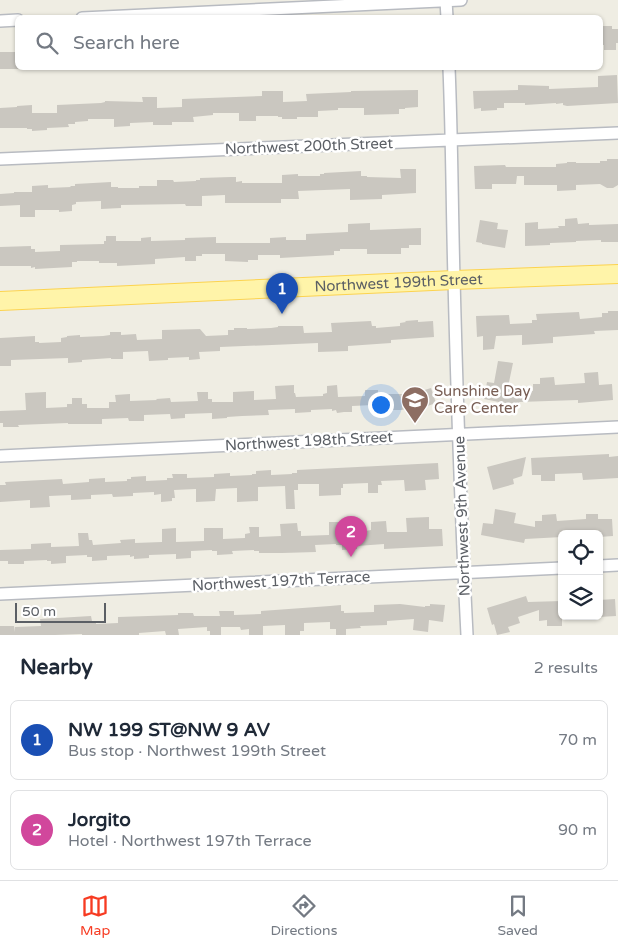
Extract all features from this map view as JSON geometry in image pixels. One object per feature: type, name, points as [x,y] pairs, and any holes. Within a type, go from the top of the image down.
[{"type":"main road","name":"Northwest 199th Street","points":[[0,301],[618,274]]},
{"type":"street","points":[[446,0],[446,15]]},
{"type":"street","points":[[143,15],[461,0]]},
{"type":"street","points":[[0,21],[15,20]]},
{"type":"street","name":"Northwest 9th Avenue","points":[[449,70],[454,280],[467,635]]},
{"type":"street","name":"Northwest 200th Street","points":[[0,158],[618,133]]},
{"type":"street","name":"Northwest 198th Street","points":[[0,456],[618,427]]},
{"type":"street","points":[[603,566],[618,565]]},
{"type":"street","name":"Northwest 197th Terrace","points":[[0,594],[558,568]]},
{"type":"building","points":[[603,26],[612,26],[612,29],[618,29],[616,50],[604,50]]},
{"type":"building","points":[[0,52],[15,52],[15,69],[0,69]]},
{"type":"building","points":[[617,75],[618,103],[567,106],[563,105],[563,103],[525,105],[525,103],[504,103],[504,108],[497,108],[497,110],[481,111],[481,108],[474,109],[473,91],[518,90],[518,85],[549,86],[549,89],[598,87],[598,76]]},
{"type":"building","points":[[418,90],[418,107],[399,109],[399,114],[364,115],[364,108],[338,108],[338,110],[318,111],[318,117],[297,117],[297,119],[282,119],[282,117],[278,116],[256,116],[256,121],[239,121],[239,113],[213,113],[213,115],[193,117],[194,122],[172,122],[172,125],[153,125],[153,122],[130,123],[130,126],[114,127],[114,119],[88,119],[88,121],[68,124],[69,127],[47,128],[47,130],[32,131],[32,129],[27,128],[0,128],[0,108],[17,106],[32,105],[32,113],[57,113],[57,105],[101,103],[105,101],[143,102],[142,97],[157,97],[157,108],[182,107],[182,99],[262,96],[262,91],[283,91],[283,102],[307,101],[306,94]]},
{"type":"building","points":[[607,159],[618,159],[618,185],[613,188],[607,188],[600,184],[576,185],[576,190],[557,191],[557,185],[524,185],[524,176],[517,176],[516,184],[492,184],[492,189],[475,189],[474,166],[556,167],[556,164],[567,162],[600,163],[600,161],[607,161]]},
{"type":"building","points":[[400,169],[416,169],[416,193],[382,195],[382,199],[350,200],[350,189],[298,191],[299,199],[281,199],[281,203],[225,203],[225,195],[202,196],[202,206],[186,206],[185,204],[121,205],[121,208],[101,209],[101,201],[76,202],[76,204],[72,205],[72,211],[35,210],[35,217],[20,217],[20,205],[0,206],[0,194],[32,192],[32,186],[48,185],[48,188],[71,187],[75,186],[75,184],[111,182],[111,187],[139,188],[139,186],[157,186],[157,180],[173,180],[174,182],[196,181],[200,180],[200,178],[231,177],[236,177],[236,182],[242,181],[242,183],[282,183],[282,175],[320,176],[320,174],[324,173],[361,171],[361,176],[401,178]]},
{"type":"building","points":[[577,218],[578,224],[618,224],[618,242],[601,242],[601,240],[576,241],[525,246],[525,223],[538,222],[538,229],[559,228],[558,226],[565,226],[565,219]]},
{"type":"building","points":[[480,220],[498,223],[497,229],[508,230],[505,248],[476,242]]},
{"type":"building","points":[[370,223],[370,230],[421,228],[421,245],[409,245],[409,248],[401,248],[401,254],[367,254],[367,249],[340,249],[340,251],[334,251],[334,255],[280,258],[280,255],[258,255],[258,260],[248,260],[248,262],[225,261],[225,254],[202,254],[202,256],[196,256],[196,261],[185,261],[185,257],[155,259],[155,264],[117,266],[117,263],[77,261],[72,262],[72,267],[35,269],[35,267],[31,268],[31,266],[0,266],[0,247],[31,246],[31,249],[35,249],[35,252],[60,251],[60,245],[104,244],[106,236],[116,236],[116,241],[141,241],[141,238],[151,237],[151,241],[216,237],[216,243],[270,243],[270,238],[286,237],[286,240],[306,240],[306,234],[348,232],[348,224]]},
{"type":"building","points":[[608,311],[618,311],[618,330],[594,331],[595,334],[553,337],[553,343],[522,345],[522,335],[496,336],[494,349],[483,350],[483,336],[477,337],[476,316],[509,315],[510,324],[532,323],[532,320],[537,320],[536,314],[579,312],[580,319],[602,317],[602,313],[608,313]]},
{"type":"building","points":[[418,320],[418,322],[433,321],[434,337],[348,346],[348,351],[318,352],[318,343],[220,347],[220,351],[199,352],[200,359],[189,360],[189,357],[149,361],[148,351],[123,352],[123,359],[82,360],[82,362],[68,363],[68,358],[11,360],[11,366],[0,366],[0,338],[35,336],[35,342],[39,343],[61,342],[61,338],[67,336],[103,336],[110,335],[110,332],[121,332],[121,335],[136,334],[137,340],[162,339],[162,330],[200,329],[206,336],[228,335],[228,330],[234,330],[234,328],[271,328],[278,326],[303,326],[304,333],[332,332],[331,323],[371,321],[372,326],[376,326],[376,328],[400,326],[400,323],[405,321]]},
{"type":"building","points":[[498,361],[513,363],[508,387],[533,391],[533,384],[540,384],[540,378],[554,377],[555,385],[585,383],[584,373],[598,372],[599,385],[612,384],[613,400],[578,403],[578,400],[519,402],[518,406],[484,399],[487,382],[494,383]]},
{"type":"building","points":[[294,385],[296,397],[323,396],[323,394],[327,393],[327,386],[337,385],[338,397],[365,396],[365,390],[378,390],[378,394],[412,394],[431,388],[436,403],[422,408],[421,405],[417,407],[416,405],[402,410],[378,410],[378,406],[373,405],[352,406],[352,412],[337,413],[336,410],[332,411],[332,409],[295,413],[295,409],[268,410],[269,415],[212,419],[212,413],[185,414],[185,418],[171,419],[170,414],[144,415],[144,421],[129,421],[128,418],[102,419],[102,424],[68,423],[3,427],[3,423],[0,423],[0,411],[26,410],[25,393],[46,392],[46,408],[67,407],[67,404],[72,404],[72,398],[82,398],[82,404],[87,404],[87,408],[109,408],[109,402],[116,402],[115,395],[130,394],[130,401],[170,398],[171,402],[198,401],[197,392],[208,392],[208,399],[212,399],[212,402],[233,402],[233,392],[254,391],[254,400],[276,399],[275,386]]},
{"type":"building","points":[[609,454],[609,457],[618,456],[618,478],[583,480],[582,473],[555,474],[555,481],[541,481],[541,475],[532,475],[531,458]]},
{"type":"building","points":[[526,457],[522,476],[513,479],[514,484],[493,490],[487,467]]},
{"type":"building","points":[[438,463],[439,479],[425,480],[426,490],[405,491],[404,480],[381,481],[382,485],[378,485],[378,493],[368,493],[368,483],[343,484],[341,495],[319,496],[319,484],[298,484],[298,490],[294,490],[295,509],[286,509],[285,486],[258,487],[258,501],[237,502],[237,488],[216,489],[215,501],[196,502],[196,489],[174,490],[175,498],[172,498],[172,501],[161,502],[161,494],[154,495],[154,492],[133,493],[133,496],[113,497],[112,494],[91,495],[91,499],[71,500],[71,495],[49,496],[50,507],[30,508],[30,500],[0,502],[0,485],[6,485],[5,482],[62,479],[63,484],[89,482],[89,479],[105,478],[105,482],[127,481],[131,477],[146,476],[146,481],[167,480],[167,478],[173,478],[172,474],[187,474],[187,478],[214,477],[214,474],[230,473],[230,476],[252,475],[256,474],[256,471],[271,470],[271,475],[292,474],[297,473],[297,470]]},
{"type":"building","points":[[495,509],[516,513],[514,523],[535,527],[535,521],[542,521],[542,515],[556,514],[557,521],[586,519],[586,514],[598,514],[598,519],[612,519],[613,536],[603,537],[603,530],[558,530],[558,537],[525,539],[524,543],[481,535],[483,523],[493,524]]},
{"type":"building","points":[[429,517],[429,529],[442,529],[443,546],[384,549],[384,544],[357,546],[357,549],[342,550],[342,545],[336,544],[315,545],[316,552],[259,553],[259,551],[254,550],[232,551],[233,554],[217,555],[217,551],[212,550],[191,551],[191,558],[176,559],[176,554],[149,555],[149,558],[134,559],[134,556],[130,557],[130,555],[107,556],[107,560],[92,561],[92,557],[87,557],[87,555],[66,556],[66,563],[51,564],[51,561],[47,560],[24,561],[24,564],[8,564],[8,561],[0,561],[0,550],[31,549],[31,544],[51,543],[51,547],[79,546],[78,533],[88,533],[89,540],[92,540],[93,545],[121,543],[120,540],[135,539],[135,543],[162,542],[162,529],[176,528],[176,542],[204,541],[204,528],[223,528],[223,539],[245,538],[245,534],[250,533],[249,527],[259,527],[259,537],[281,536],[280,524],[297,523],[301,536],[329,535],[329,522],[340,522],[342,533],[365,533],[365,531],[371,530],[371,522],[386,521],[387,532],[407,532],[406,518]]},
{"type":"building","points":[[526,596],[528,602],[558,601],[558,620],[562,620],[562,626],[547,626],[547,620],[539,621],[539,610],[518,617],[520,623],[508,627],[510,632],[497,635],[487,608]]},
{"type":"building","points":[[615,599],[616,616],[603,617],[603,600]]},
{"type":"building","points":[[400,604],[425,607],[430,606],[430,604],[445,605],[443,622],[429,620],[428,632],[413,630],[414,619],[387,621],[387,625],[360,626],[361,628],[346,629],[346,635],[336,635],[336,629],[330,629],[330,622],[304,623],[304,631],[300,631],[300,635],[285,635],[285,625],[263,626],[263,635],[249,635],[249,629],[241,630],[240,627],[221,627],[221,635],[210,635],[207,627],[178,629],[179,635],[166,635],[165,631],[139,633],[139,635],[0,635],[0,626],[14,626],[15,632],[15,627],[41,626],[40,619],[91,616],[92,621],[96,621],[96,624],[118,623],[118,617],[178,615],[178,613],[193,613],[194,616],[220,616],[219,611],[234,611],[234,615],[261,614],[261,611],[341,605],[341,611],[344,611],[344,613],[374,612],[374,605]]},
{"type":"place","name":"NW 199 ST@NW 9 AV","points":[[282,314]]},
{"type":"place","name":"Sunshine Day Care Center","points":[[415,424]]},
{"type":"place","name":"Jorgito","points":[[351,557]]}]
